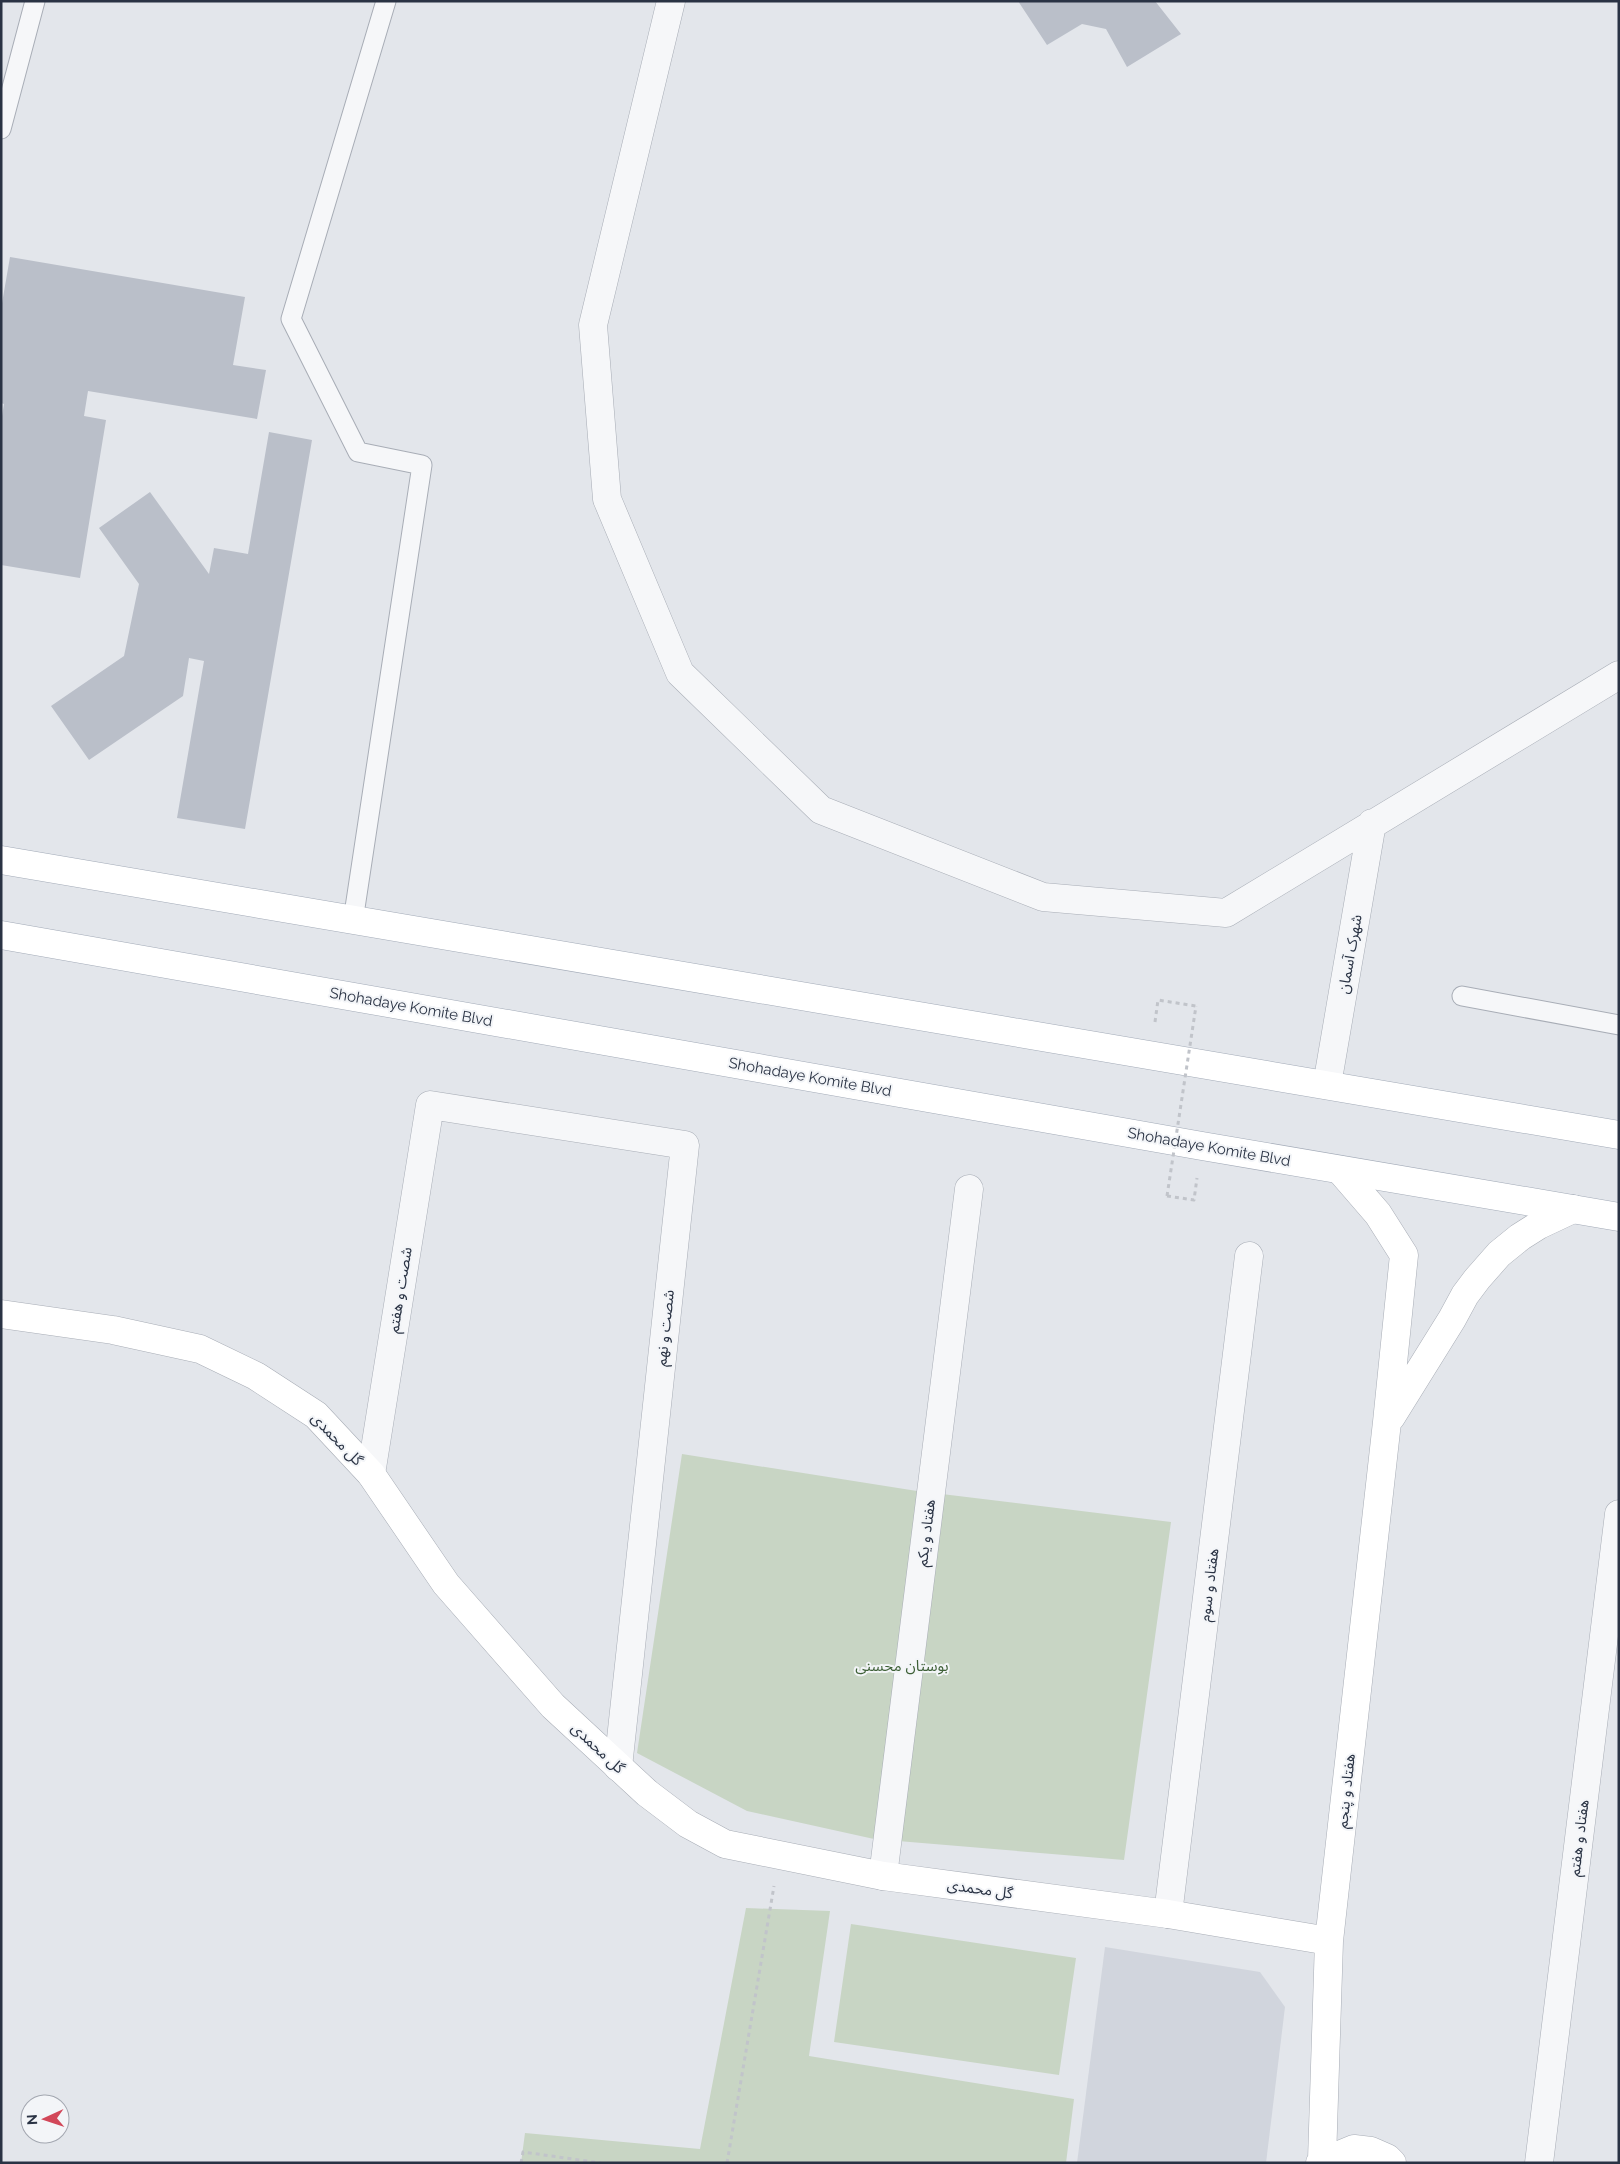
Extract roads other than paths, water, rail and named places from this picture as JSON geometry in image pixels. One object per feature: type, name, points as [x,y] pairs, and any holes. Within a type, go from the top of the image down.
[{"type":"main road","points":[[1,860],[353,922],[1327,1085],[1618,1130]]},
{"type":"main road","name":"Shohadaye Komite Blvd","points":[[1,936],[1619,1217]]},
{"type":"main road","name":"هفتاد و پنجم","points":[[1321,2162],[1329,1941],[1404,1255],[1378,1214],[1340,1170]]},
{"type":"main road","points":[[1387,1422],[1452,1319],[1464,1295],[1476,1279],[1499,1254],[1520,1237],[1573,1208]]},
{"type":"main road","name":"گل محمدی","points":[[1,1314],[113,1330],[200,1349],[256,1376],[316,1415],[371,1474],[446,1584],[552,1706],[647,1793],[688,1824],[725,1844],[883,1876],[1168,1914],[1329,1941]]},
{"type":"main road","points":[[1321,2162],[1354,2149],[1371,2151],[1392,2163]]},
{"type":"street","points":[[671,1],[593,325],[607,498],[680,673],[821,810],[1043,897],[1226,913],[1619,675]]},
{"type":"street","name":"شهرک آسمان","points":[[1327,1085],[1372,824]]},
{"type":"street","name":"شصت و هفتم","points":[[371,1474],[430,1105]]},
{"type":"street","name":"شصت و نهم","points":[[430,1105],[685,1145],[618,1767]]},
{"type":"street","name":"هفتاد و یکم","points":[[883,1876],[969,1189]]},
{"type":"street","name":"هفتاد و سوم","points":[[1168,1914],[1249,1256]]},
{"type":"street","name":"هفتاد و هفتم","points":[[1539,2163],[1619,1514]]},
{"type":"lane","points":[[1,129],[35,1]]},
{"type":"lane","points":[[353,922],[422,465],[358,452],[291,319],[386,1]]},
{"type":"lane","points":[[1462,996],[1619,1025]]},
{"type":"park label","name":"بوستان محسنی","points":[[902,1666]]}]
